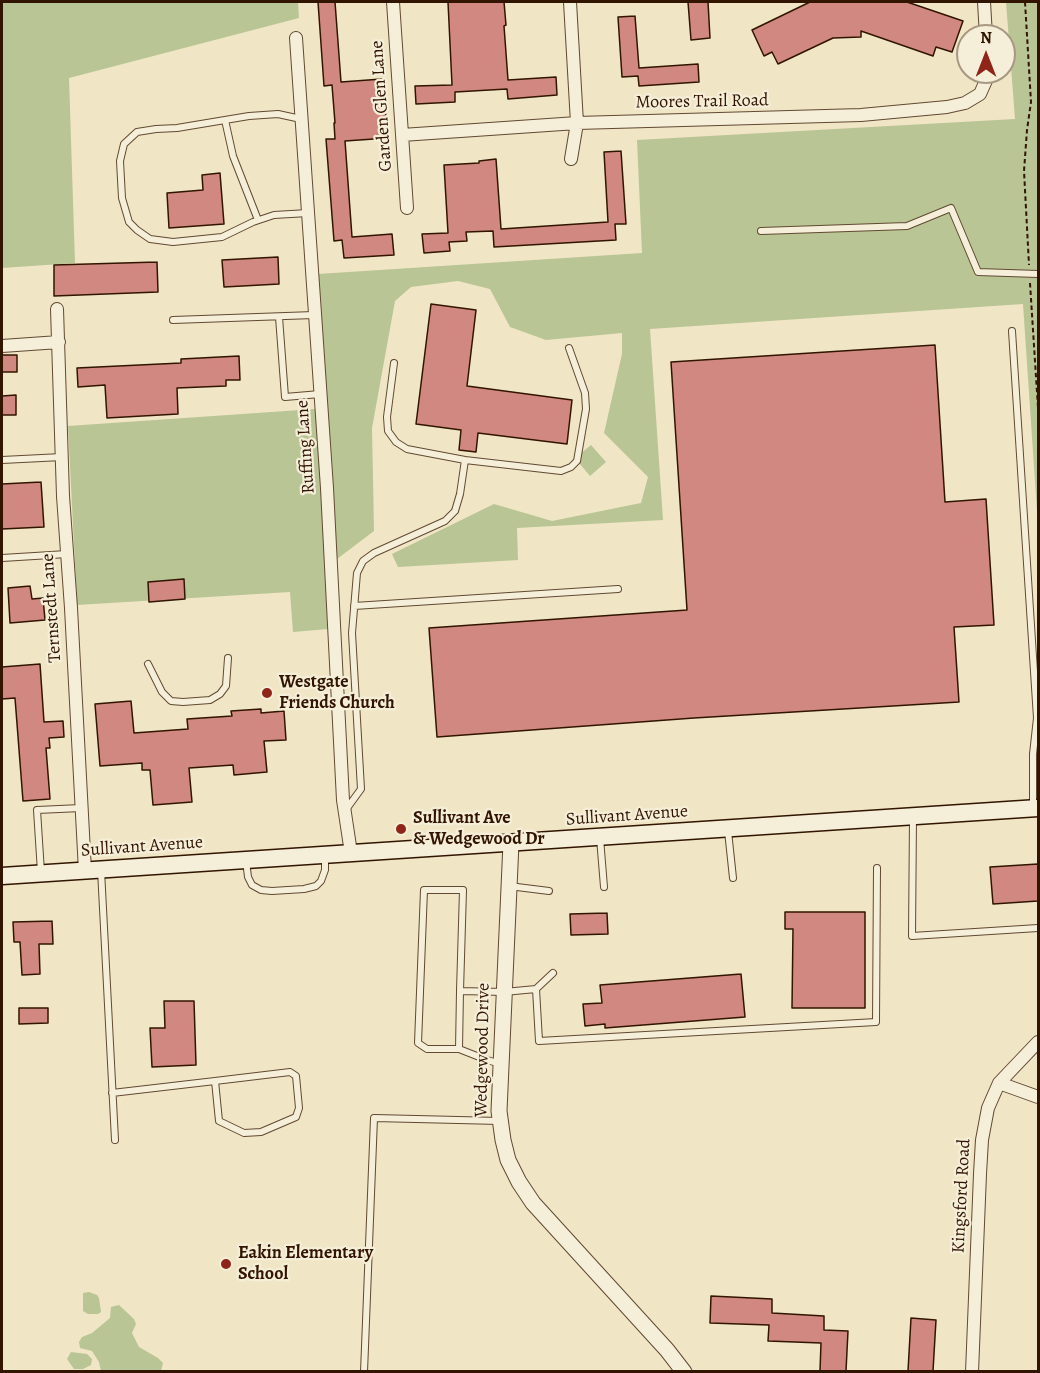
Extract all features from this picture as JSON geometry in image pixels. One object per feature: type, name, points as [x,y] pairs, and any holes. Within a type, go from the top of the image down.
[{"type":"main road","name":"Sullivant Avenue","points":[[2,876],[1036,808]]},
{"type":"street","name":"Garden Glen Lane","points":[[393,2],[407,208]]},
{"type":"street","points":[[570,2],[577,123],[571,159]]},
{"type":"street","points":[[984,2],[985,24]]},
{"type":"street","name":"Ruffing Lane","points":[[296,38],[328,511],[345,811],[351,853]]},
{"type":"street","name":"Moores Trail Road","points":[[402,135],[577,123],[861,115],[947,107],[965,103],[980,94],[984,84]]},
{"type":"street","name":"Ternstedt Lane","points":[[57,309],[63,496],[81,807],[93,870]]},
{"type":"street","points":[[2,346],[59,342]]},
{"type":"street","name":"Wedgewood Drive","points":[[511,843],[499,1111],[508,1160],[533,1203],[684,1371]]},
{"type":"street","name":"Kingsford Road","points":[[972,1371],[982,1140],[988,1108],[999,1083],[1038,1042]]},
{"type":"street","points":[[999,1083],[1038,1097]]},
{"type":"lane","points":[[301,119],[278,114],[249,116],[137,132],[124,144],[120,175],[122,198],[129,222],[136,231],[150,239],[174,242],[222,237],[274,215],[308,213]]},
{"type":"lane","points":[[225,120],[233,156],[258,220]]},
{"type":"lane","points":[[761,231],[907,226],[951,208],[978,272],[1038,274]]},
{"type":"lane","points":[[172,320],[314,315]]},
{"type":"lane","points":[[279,317],[285,397],[320,394]]},
{"type":"lane","points":[[1012,331],[1037,718],[1036,808]]},
{"type":"lane","points":[[394,363],[387,417],[388,431],[396,442],[407,449],[465,460],[561,471],[571,467],[577,461],[585,409],[585,393],[569,348]]},
{"type":"lane","points":[[2,460],[62,457]]},
{"type":"lane","points":[[345,811],[361,789],[352,633],[357,573],[363,561],[374,553],[445,521],[455,511],[465,460]]},
{"type":"lane","points":[[2,558],[67,554]]},
{"type":"lane","points":[[354,606],[618,590]]},
{"type":"lane","points":[[148,663],[162,692],[171,701],[183,702],[210,700],[220,694],[226,686],[228,658]]},
{"type":"lane","points":[[41,874],[37,810],[81,807]]},
{"type":"lane","points":[[913,816],[912,936],[1038,928]]},
{"type":"lane","points":[[728,829],[733,878]]},
{"type":"lane","points":[[600,837],[604,887]]},
{"type":"lane","points":[[246,860],[248,877],[252,885],[261,890],[304,889],[316,886],[321,881],[325,870],[325,855]]},
{"type":"lane","points":[[536,989],[539,1041],[876,1022],[877,868]]},
{"type":"lane","points":[[93,870],[115,1140]]},
{"type":"lane","points":[[509,886],[549,891]]},
{"type":"lane","points":[[459,1049],[463,890],[424,890],[418,1043],[427,1049],[459,1049],[501,1064]]},
{"type":"lane","points":[[460,991],[504,992],[536,989],[553,973]]},
{"type":"lane","points":[[112,1093],[290,1072],[296,1076],[299,1108],[296,1117],[261,1132],[244,1133],[219,1121],[215,1081]]},
{"type":"lane","points":[[364,1371],[374,1118],[500,1121]]},
{"type":"path","points":[[1025,2],[1031,102],[1024,171],[1038,408]]},
{"type":"green space","points":[[2,2],[298,2],[299,18],[69,78],[75,263],[2,268]]},
{"type":"green space","points":[[1006,2],[1038,2],[1038,526],[1023,304],[650,329],[663,520],[517,528],[518,560],[398,567],[392,554],[494,504],[552,521],[641,503],[648,477],[604,433],[622,354],[622,333],[546,340],[510,327],[490,289],[458,281],[411,287],[395,301],[372,428],[374,531],[337,559],[318,274],[642,253],[637,140],[1015,119],[1012,84],[1016,84],[1016,24],[1008,24]]},
{"type":"green space","points":[[315,409],[320,430],[328,629],[293,632],[290,592],[77,605],[68,426]]},
{"type":"green space","points":[[591,445],[606,462],[590,476],[575,458]]},
{"type":"green space","points":[[89,1292],[99,1298],[101,1312],[98,1314],[88,1314],[83,1311],[83,1293]]},
{"type":"green space","points":[[119,1305],[134,1319],[136,1324],[132,1333],[139,1347],[163,1363],[161,1371],[101,1371],[99,1362],[92,1351],[80,1348],[79,1342],[82,1337],[92,1333],[110,1318],[111,1307]]},
{"type":"green space","points":[[71,1352],[87,1354],[92,1359],[91,1365],[83,1369],[74,1369],[67,1359]]},
{"type":"building","points":[[318,2],[335,2],[341,82],[382,79],[388,138],[345,141],[352,237],[392,234],[394,255],[344,258],[342,240],[334,241],[326,139],[335,139],[335,123],[332,85],[324,86]]},
{"type":"building","points":[[448,2],[504,2],[508,80],[556,77],[557,95],[508,99],[507,89],[455,92],[455,102],[416,104],[415,86],[452,85]]},
{"type":"building","points":[[688,2],[708,2],[710,38],[691,40]]},
{"type":"building","points":[[810,2],[907,2],[963,21],[962,24],[956,24],[956,41],[952,52],[936,47],[933,56],[861,31],[861,37],[833,38],[778,64],[772,52],[764,56],[752,30]]},
{"type":"building","points":[[635,16],[639,68],[698,64],[699,82],[639,86],[638,76],[622,77],[618,17]]},
{"type":"building","points":[[621,151],[626,224],[615,224],[616,240],[494,247],[493,231],[466,232],[467,241],[449,242],[450,251],[424,253],[422,234],[448,233],[444,165],[479,163],[479,161],[496,159],[501,229],[608,222],[604,152]]},
{"type":"building","points":[[220,173],[224,224],[169,228],[167,193],[203,190],[202,175]]},
{"type":"building","points":[[278,257],[279,284],[224,287],[222,260]]},
{"type":"building","points":[[157,262],[158,292],[54,296],[54,265]]},
{"type":"building","points":[[431,304],[476,310],[467,386],[572,400],[567,444],[478,433],[476,452],[459,450],[461,430],[416,424]]},
{"type":"building","points":[[935,345],[945,502],[986,499],[994,625],[954,627],[959,702],[437,737],[429,628],[687,610],[671,362]]},
{"type":"building","points":[[2,355],[17,355],[17,372],[2,372]]},
{"type":"building","points":[[239,356],[240,380],[226,380],[226,386],[177,388],[178,414],[107,418],[105,385],[78,387],[77,368],[181,363],[181,359]]},
{"type":"building","points":[[16,395],[16,415],[2,415],[2,396]]},
{"type":"building","points":[[41,482],[44,527],[2,529],[2,484]]},
{"type":"building","points":[[184,579],[185,599],[149,602],[148,582]]},
{"type":"building","points":[[30,586],[32,599],[43,598],[45,620],[10,623],[8,588]]},
{"type":"building","points":[[40,664],[44,722],[63,721],[64,737],[49,738],[50,748],[46,748],[50,799],[23,801],[15,698],[2,699],[2,667]]},
{"type":"building","points":[[131,701],[134,733],[188,729],[187,719],[232,716],[231,711],[261,709],[261,713],[284,711],[286,740],[264,741],[267,772],[234,775],[233,765],[189,768],[192,802],[153,805],[150,770],[142,770],[142,763],[100,766],[95,704]]},
{"type":"building","points":[[1038,864],[1038,901],[993,904],[990,867]]},
{"type":"building","points":[[785,912],[865,912],[865,1008],[792,1008],[793,929],[785,929]]},
{"type":"building","points":[[607,913],[608,934],[571,935],[570,914]]},
{"type":"building","points":[[52,921],[53,944],[39,944],[40,974],[22,975],[20,942],[14,942],[13,922]]},
{"type":"building","points":[[741,974],[745,1017],[605,1028],[605,1024],[585,1026],[583,1004],[602,1003],[600,985]]},
{"type":"building","points":[[164,1001],[194,1001],[196,1065],[152,1067],[150,1028],[165,1028]]},
{"type":"building","points":[[19,1008],[48,1008],[48,1023],[19,1024]]},
{"type":"building","points":[[711,1296],[772,1299],[772,1313],[824,1316],[824,1330],[848,1331],[846,1371],[820,1371],[821,1343],[768,1341],[769,1325],[710,1323]]},
{"type":"building","points":[[911,1318],[936,1320],[933,1371],[908,1371]]},
{"type":"place","name":"Westgate Friends Church","points":[[267,693]]},
{"type":"place","name":"Sullivant Ave & Wedgewood Dr","points":[[401,829]]},
{"type":"place","name":"Eakin Elementary School","points":[[226,1264]]}]
